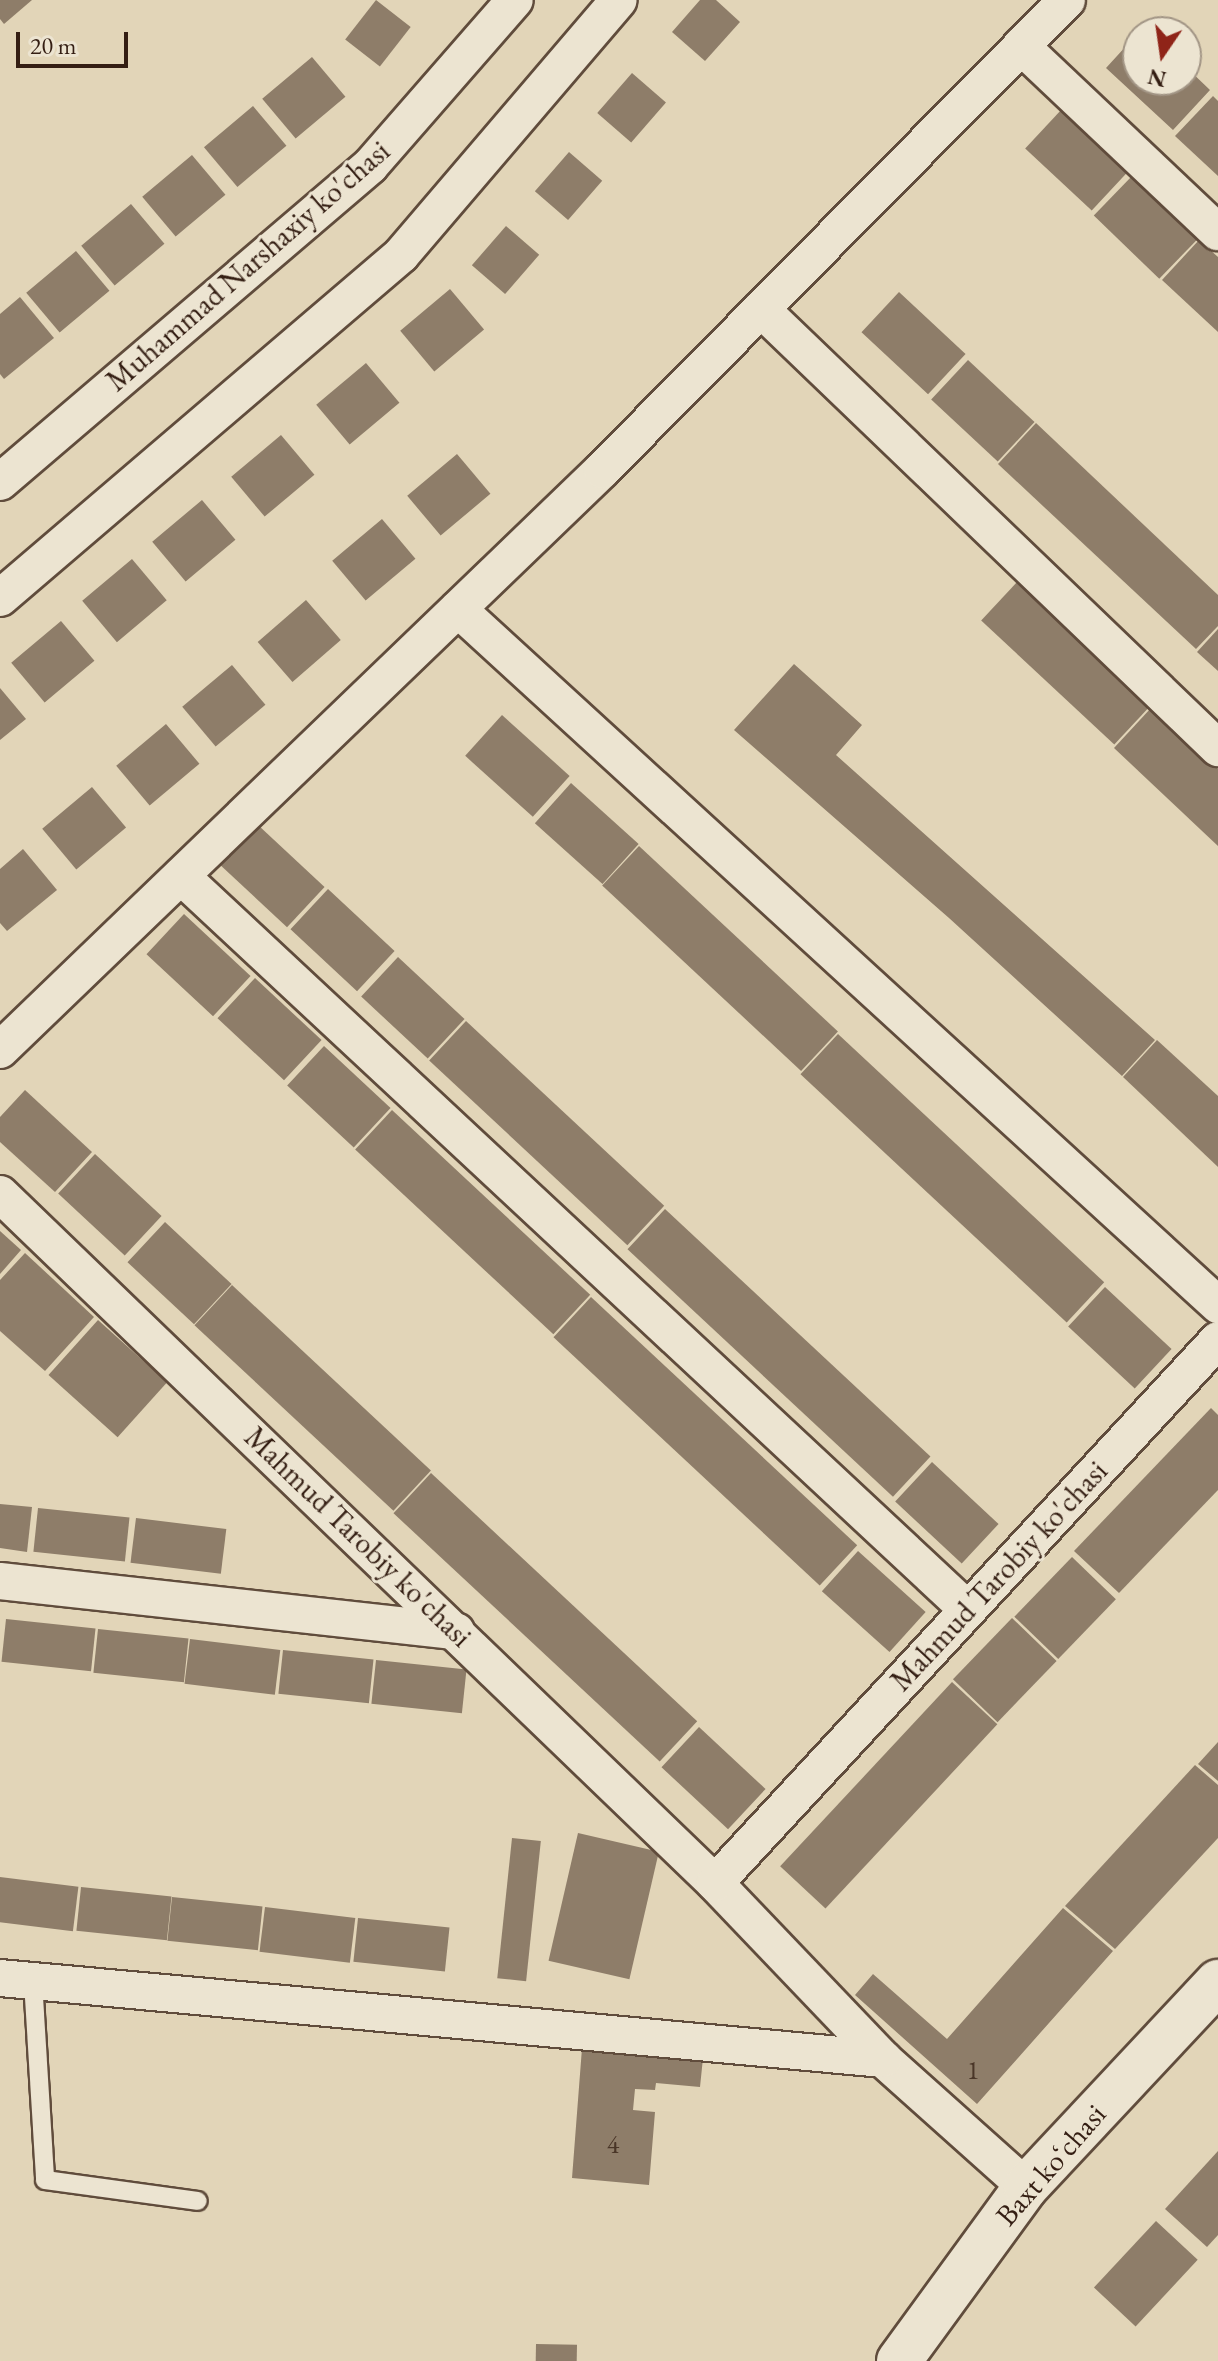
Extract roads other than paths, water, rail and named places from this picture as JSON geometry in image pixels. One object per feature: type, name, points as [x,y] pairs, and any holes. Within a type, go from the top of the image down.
[{"type":"main road","name":"Baxt koʻchasi","points":[[899,2361],[1026,2187],[1218,1982]]},
{"type":"street","name":"Muhammad Narshaxiy ko'chasi","points":[[0,482],[370,166],[515,0]]},
{"type":"street","points":[[0,598],[401,255],[619,0]]},
{"type":"street","points":[[0,1050],[458,609],[1067,0]]},
{"type":"street","points":[[1021,46],[1218,232]]},
{"type":"street","points":[[761,309],[1218,748]]},
{"type":"street","points":[[458,609],[1218,1305]]},
{"type":"street","points":[[181,876],[968,1610]]},
{"type":"street","name":"Mahmud Tarobiy ko'chasi","points":[[0,1194],[715,1883],[883,2059],[1026,2187]]},
{"type":"street","name":"Mahmud Tarobiy ko'chasi","points":[[715,1883],[1218,1340]]},
{"type":"street","points":[[0,1581],[456,1631]]},
{"type":"street","points":[[17,1980],[883,2059]]},
{"type":"lane","points":[[17,1980],[45,2180],[198,2201]]}]
